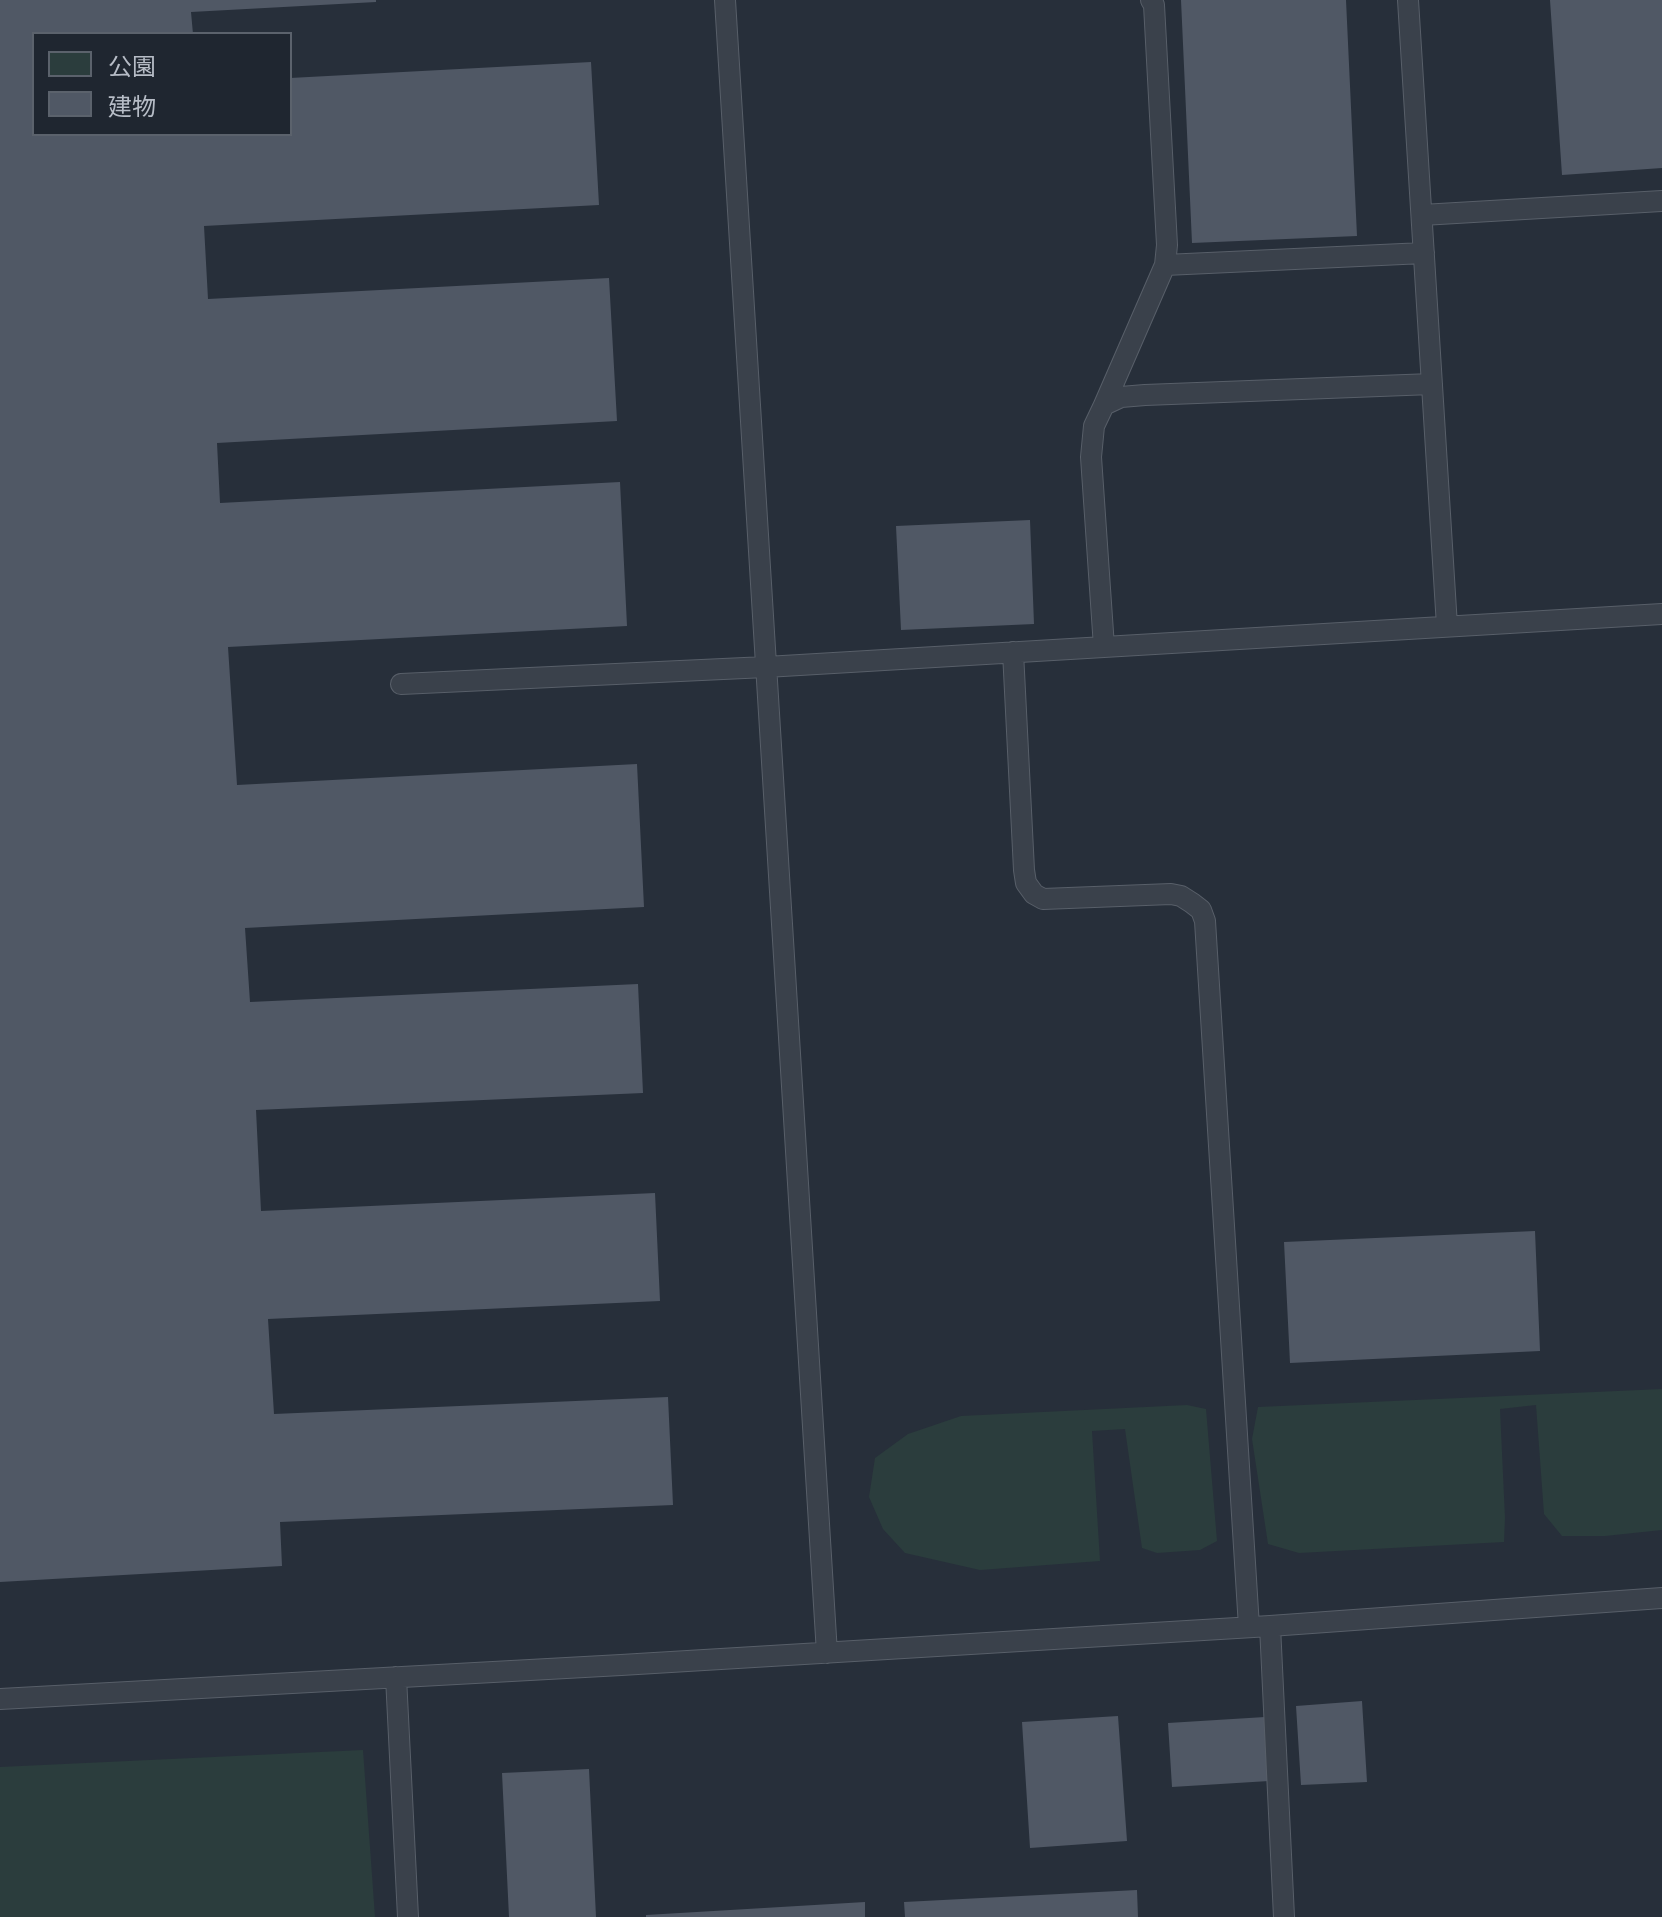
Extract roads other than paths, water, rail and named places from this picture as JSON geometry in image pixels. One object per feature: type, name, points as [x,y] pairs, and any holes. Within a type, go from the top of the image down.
[{"type":"lane","points":[[725,0],[827,1653]]},
{"type":"lane","points":[[1104,647],[1091,457],[1094,426],[1165,265],[1167,245],[1154,5],[1151,0]]},
{"type":"lane","points":[[1408,0],[1447,626]]},
{"type":"lane","points":[[1422,215],[1662,201]]},
{"type":"lane","points":[[1165,265],[1424,253]]},
{"type":"lane","points":[[1104,405],[1121,397],[1145,395],[1432,384]]},
{"type":"lane","points":[[401,684],[766,667],[1662,614]]},
{"type":"lane","points":[[1013,652],[1026,883],[1034,894],[1043,899],[1181,896],[1201,910],[1205,921],[1249,1627]]},
{"type":"lane","points":[[0,1699],[827,1653],[1662,1598]]},
{"type":"lane","points":[[1270,1626],[1284,1917]]},
{"type":"lane","points":[[396,1677],[408,1917]]}]
